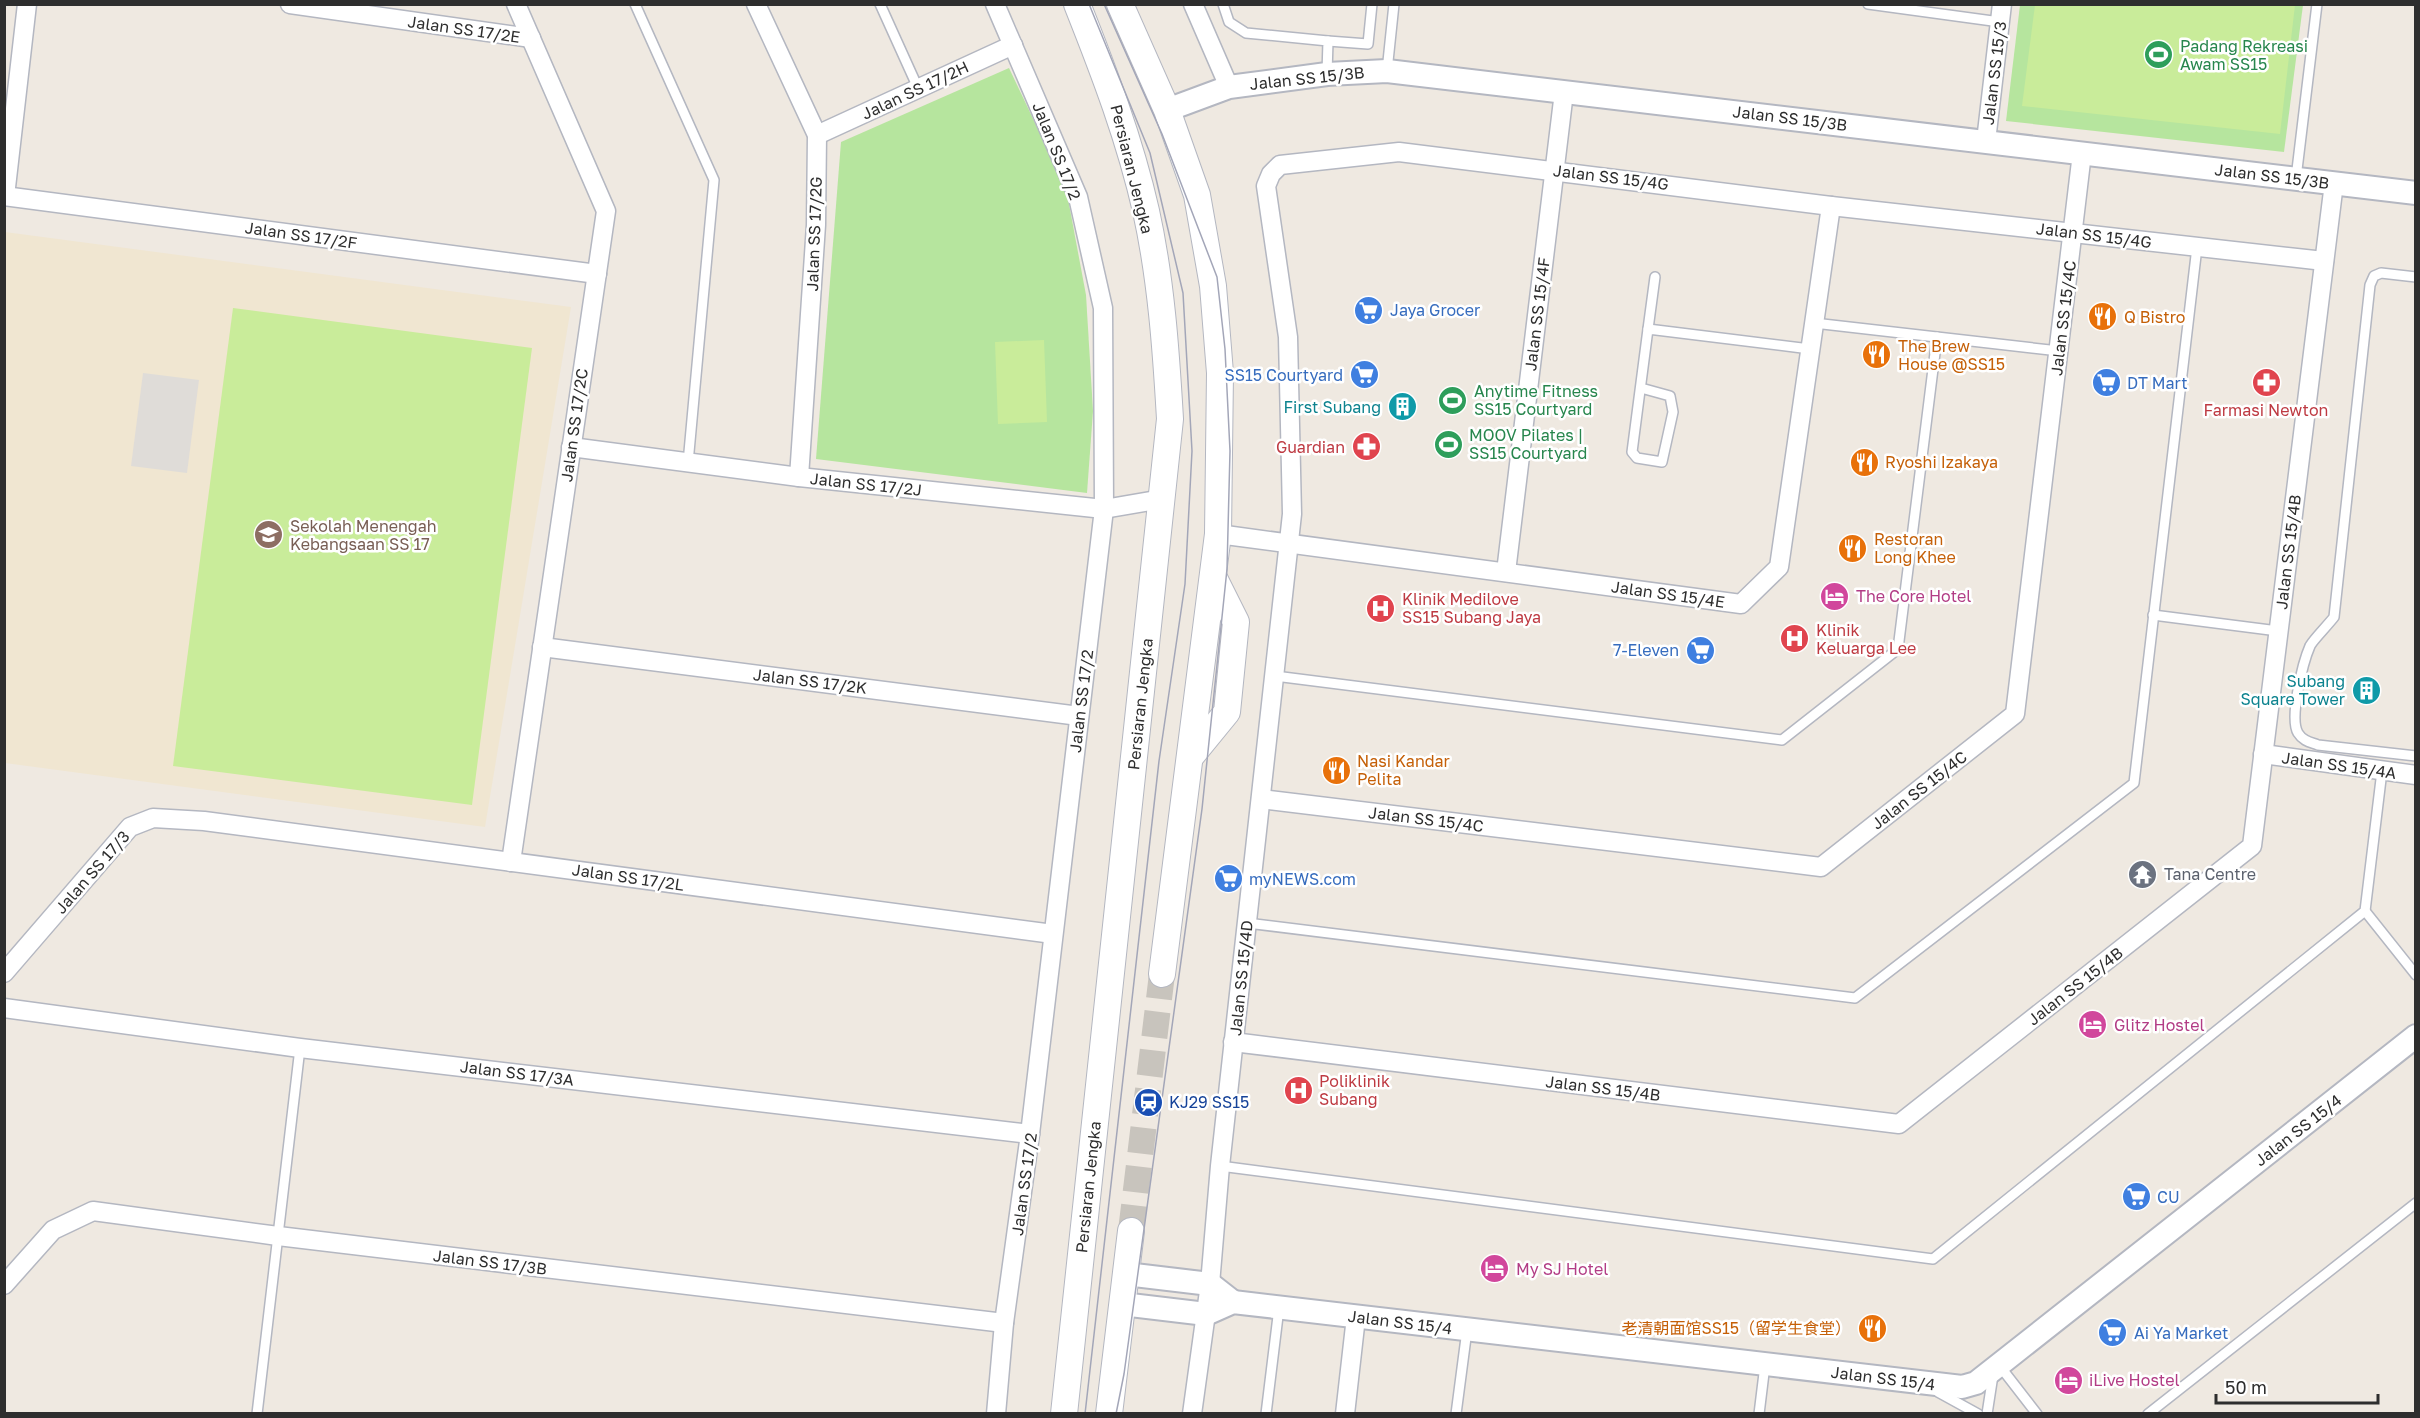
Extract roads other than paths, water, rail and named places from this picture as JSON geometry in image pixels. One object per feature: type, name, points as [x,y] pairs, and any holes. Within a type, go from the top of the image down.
[{"type":"main road","name":"Persiaran Jengka","points":[[1064,1413],[1170,419],[1164,330],[1146,212],[1114,99],[1077,4]]},
{"type":"main road","points":[[1120,4],[1167,110],[1197,195],[1213,286],[1220,373],[1218,534],[1214,578],[1236,622],[1227,712],[1191,756],[1162,974]]},
{"type":"main road","points":[[1109,1413],[1131,1231]]},
{"type":"street","points":[[5,196],[27,4]]},
{"type":"street","name":"Jalan SS 17/2E","points":[[290,4],[531,38]]},
{"type":"street","name":"Jalan SS 17/2C","points":[[511,862],[606,211],[516,4]]},
{"type":"street","name":"Jalan SS 17/2G","points":[[756,4],[817,135],[816,225],[799,477]]},
{"type":"street","name":"Jalan SS 17/2","points":[[995,4],[1078,197],[1103,309],[1104,509],[1030,1134],[1004,1323],[996,1413]]},
{"type":"street","points":[[1193,4],[1229,87]]},
{"type":"street","name":"Jalan SS 15/3","points":[[1986,141],[2001,13]]},
{"type":"street","name":"Jalan SS 17/2H","points":[[817,135],[1013,45]]},
{"type":"street","name":"Jalan SS 15/3B","points":[[1167,110],[1229,87],[1327,74],[1387,71],[2415,193]]},
{"type":"street","name":"Jalan SS 15/4F","points":[[1506,572],[1564,92]]},
{"type":"street","name":"Jalan SS 15/4G","points":[[1289,543],[1292,514],[1288,337],[1266,186],[1271,174],[1280,165],[1399,152],[1831,206],[2073,231],[2324,261]]},
{"type":"street","name":"Jalan SS 15/4C","points":[[1261,799],[1821,867],[2015,714],[2082,153]]},
{"type":"street","name":"Jalan SS 15/4B","points":[[1233,1042],[1899,1124],[2252,846],[2334,183]]},
{"type":"street","name":"Jalan SS 17/2F","points":[[5,196],[597,274]]},
{"type":"street","name":"Jalan SS 15/4E","points":[[1218,534],[1741,604],[1779,567],[1831,206]]},
{"type":"street","name":"Jalan SS 17/2J","points":[[571,447],[799,477],[1104,509],[1162,499]]},
{"type":"street","name":"Jalan SS 15/4D","points":[[1192,1413],[1210,1284],[1233,1042],[1289,543]]},
{"type":"street","name":"Jalan SS 17/2K","points":[[542,647],[1079,716]]},
{"type":"street","name":"Jalan SS 15/4A","points":[[2263,754],[2381,764],[2415,775]]},
{"type":"street","name":"Jalan SS 17/3","points":[[4,973],[130,827],[153,818],[204,821]]},
{"type":"street","name":"Jalan SS 17/2L","points":[[204,821],[1053,934]]},
{"type":"street","name":"Jalan SS 17/3A","points":[[4,1008],[300,1047],[1030,1134]]},
{"type":"street","name":"Jalan SS 15/4","points":[[1233,1302],[1962,1387],[1976,1383],[2415,1036]]},
{"type":"street","name":"Jalan SS 17/3B","points":[[4,1285],[54,1230],[93,1211],[278,1236],[1004,1323]]},
{"type":"street","points":[[1122,1304],[1206,1314],[1233,1302],[1210,1284],[1126,1274]]},
{"type":"street","points":[[1345,1413],[1356,1317]]},
{"type":"lane","points":[[636,4],[714,180],[688,463]]},
{"type":"lane","points":[[880,4],[918,88]]},
{"type":"lane","points":[[1223,4],[1229,22],[1246,33],[1368,44],[1372,4]]},
{"type":"lane","points":[[1387,71],[1394,4]]},
{"type":"lane","points":[[1868,4],[2001,13]]},
{"type":"lane","points":[[2295,179],[2317,4]]},
{"type":"lane","points":[[1327,74],[1328,41]]},
{"type":"lane","points":[[1247,923],[1855,998],[2134,783],[2197,247]]},
{"type":"lane","points":[[2415,277],[2381,273],[2374,276],[2370,285],[2334,617],[2323,633],[2311,643],[2302,672],[2296,708],[2296,731],[2303,740],[2381,764],[2415,756]]},
{"type":"lane","points":[[1641,388],[1670,396],[1673,412],[1662,462],[1636,458],[1632,452],[1655,278]]},
{"type":"lane","points":[[1814,323],[2059,351]]},
{"type":"lane","points":[[1648,329],[1810,349]]},
{"type":"lane","points":[[1275,676],[1782,740],[1898,649],[1937,337]]},
{"type":"lane","points":[[2153,615],[2278,631]]},
{"type":"lane","points":[[2381,764],[2365,911],[2415,975]]},
{"type":"lane","points":[[1220,1166],[1933,1259],[2365,911]]},
{"type":"lane","points":[[257,1413],[300,1047]]},
{"type":"lane","points":[[2148,1413],[2415,1203]]},
{"type":"lane","points":[[1266,1413],[1279,1308]]},
{"type":"lane","points":[[1456,1413],[1467,1330]]},
{"type":"lane","points":[[1759,1413],[1765,1364]]},
{"type":"lane","points":[[1987,1413],[1997,1366]]},
{"type":"lane","points":[[1997,1366],[2037,1413]]},
{"type":"lane","points":[[1920,1383],[1978,1413]]},
{"type":"tunnel","points":[[1131,1231],[1162,974]]},
{"type":"tram line","points":[[1085,1414],[1159,761],[1185,584],[1192,451],[1183,293],[1150,153],[1089,4]]},
{"type":"tram line","points":[[1104,4],[1162,134],[1217,277],[1225,349],[1230,451],[1227,569],[1202,809],[1124,1374],[1116,1414]]},
{"type":"place","name":"Padang Rekreasi Awam SS15","points":[[2159,55]]},
{"type":"place","name":"Jaya Grocer","points":[[1369,310]]},
{"type":"place","name":"Q Bistro","points":[[2103,317]]},
{"type":"place","name":"The Brew House @SS15","points":[[1877,355]]},
{"type":"place","name":"SS15 Courtyard","points":[[1364,375]]},
{"type":"place","name":"Farmasi Newton","points":[[2266,382]]},
{"type":"place","name":"DT Mart","points":[[2106,383]]},
{"type":"place","name":"Anytime Fitness SS15 Courtyard","points":[[1453,400]]},
{"type":"place","name":"First Subang","points":[[1402,407]]},
{"type":"place","name":"MOOV Pilates | SS15 Courtyard","points":[[1448,444]]},
{"type":"place","name":"Guardian","points":[[1366,447]]},
{"type":"place","name":"Ryoshi Izakaya","points":[[1864,462]]},
{"type":"place","name":"Sekolah Menengah Kebangsaan SS 17","points":[[269,535]]},
{"type":"place","name":"Restoran Long Khee","points":[[1853,548]]},
{"type":"place","name":"The Core Hotel","points":[[1835,596]]},
{"type":"place","name":"Klinik Medilove SS15 Subang Jaya","points":[[1381,608]]},
{"type":"place","name":"Klinik Keluarga Lee","points":[[1795,639]]},
{"type":"place","name":"7-Eleven","points":[[1700,650]]},
{"type":"place","name":"Subang Square Tower","points":[[2366,690]]},
{"type":"place","name":"Nasi Kandar Pelita","points":[[1336,770]]},
{"type":"place","name":"Tana Centre","points":[[2143,874]]},
{"type":"place","name":"myNEWS.com","points":[[1228,879]]},
{"type":"place","name":"Glitz Hostel","points":[[2093,1025]]},
{"type":"place","name":"Poliklinik Subang","points":[[1298,1090]]},
{"type":"place","name":"KJ29 SS15","points":[[1148,1102]]},
{"type":"place","name":"CU","points":[[2136,1197]]},
{"type":"place","name":"My SJ Hotel","points":[[1495,1269]]},
{"type":"place","name":"老清朝面馆SS15（留学生食堂）","points":[[1872,1328]]},
{"type":"place","name":"Ai Ya Market","points":[[2113,1333]]},
{"type":"place","name":"iLive Hostel","points":[[2068,1380]]}]
